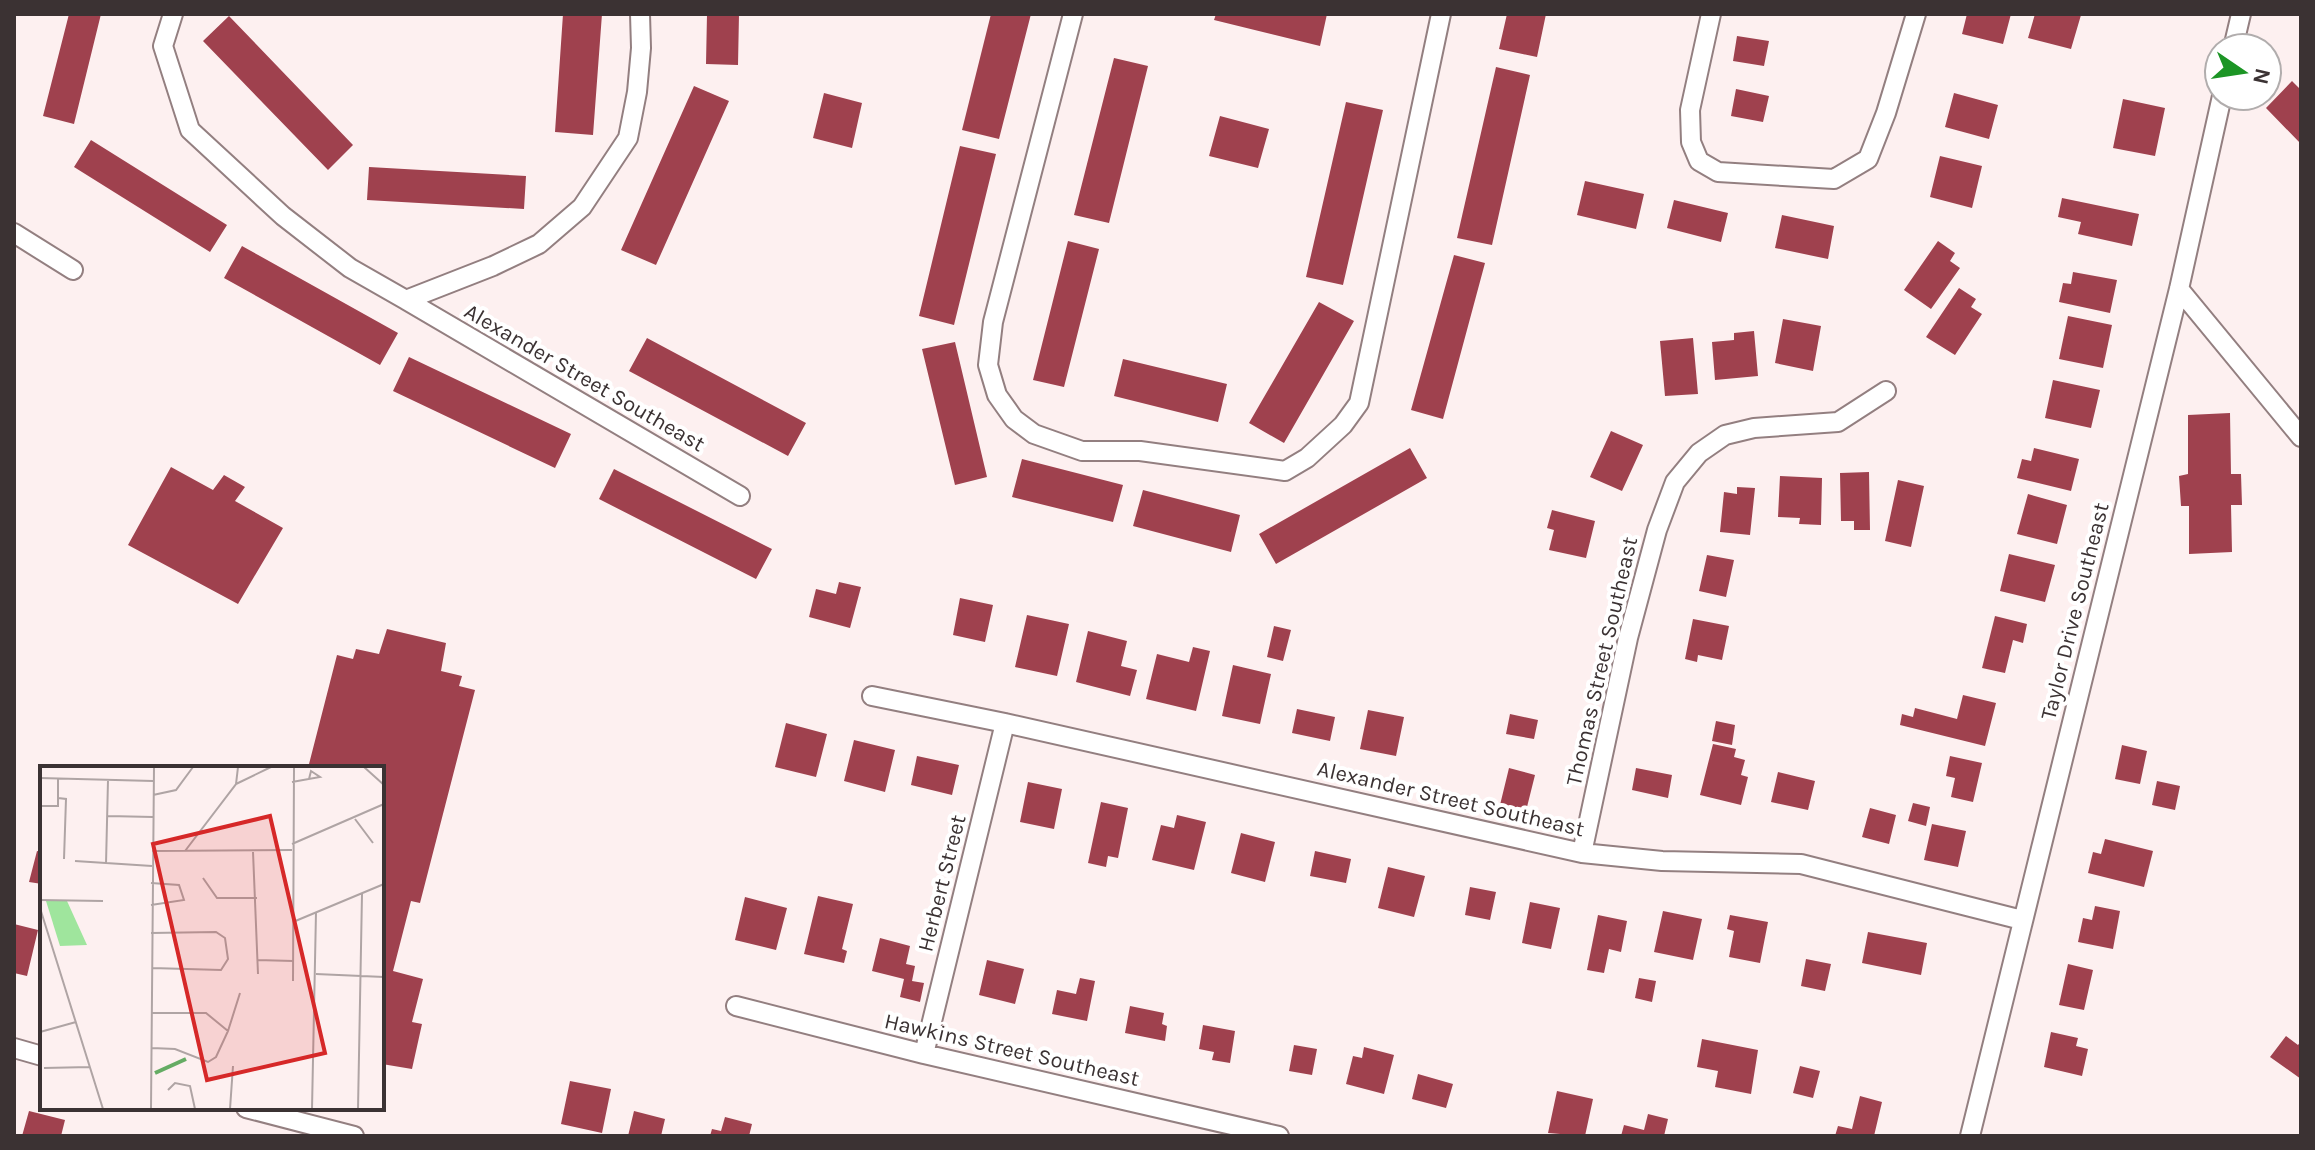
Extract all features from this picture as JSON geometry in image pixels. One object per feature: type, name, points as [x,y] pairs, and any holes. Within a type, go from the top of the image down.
[{"type":"street","name":"Alexander Street Southeast","points":[[173,14],[163,46],[190,130],[283,216],[350,268],[740,496]]},
{"type":"street","points":[[406,300],[493,266],[539,244],[582,207],[628,138],[637,92],[640,14]]},
{"type":"street","points":[[1073,14],[993,322],[988,365],[997,395],[1014,419],[1034,434],[1082,451],[1140,451],[1285,471],[1307,458],[1343,425],[1359,403],[1441,14]]},
{"type":"street","points":[[1711,14],[1690,110],[1691,142],[1699,161],[1718,172],[1834,179],[1868,159],[1886,113],[1916,14]]},
{"type":"street","name":"Taylor Drive Southeast","points":[[1970,1136],[2179,289],[2218,112]]},
{"type":"street","points":[[14,233],[73,270]]},
{"type":"street","points":[[2179,289],[2301,437]]},
{"type":"street","name":"Thomas Street Southeast","points":[[1582,853],[1628,638],[1657,530],[1675,482],[1699,453],[1725,435],[1754,428],[1838,422],[1886,391]]},
{"type":"street","name":"Alexander Street Southeast","points":[[872,696],[1582,853],[1662,861],[1801,864],[2022,920]]},
{"type":"street","name":"Herbert Street","points":[[924,1054],[1005,723]]},
{"type":"street","name":"Hawkins Street Southeast","points":[[736,1006],[924,1054],[1279,1136]]},
{"type":"street","points":[[14,1048],[40,1055]]},
{"type":"street","points":[[254,1110],[354,1136]]},
{"type":"building","points":[[69,14],[101,14],[74,124],[43,116]]},
{"type":"building","points":[[563,14],[602,14],[593,135],[555,132]]},
{"type":"building","points":[[707,14],[739,14],[738,65],[706,64]]},
{"type":"building","points":[[991,14],[1031,14],[999,139],[962,130]]},
{"type":"building","points":[[1216,14],[1327,14],[1320,46],[1214,20]]},
{"type":"building","points":[[1507,14],[1546,14],[1537,57],[1499,49]]},
{"type":"building","points":[[1967,14],[2011,14],[2003,44],[1962,34]]},
{"type":"building","points":[[2035,14],[2081,15],[2071,49],[2028,38]]},
{"type":"building","points":[[229,16],[353,145],[328,170],[203,41]]},
{"type":"building","points":[[1737,36],[1769,41],[1764,66],[1733,61]]},
{"type":"building","points":[[1114,58],[1148,66],[1109,223],[1074,215]]},
{"type":"building","points":[[1496,67],[1530,75],[1492,245],[1457,238]]},
{"type":"building","points":[[2292,81],[2301,90],[2301,144],[2270,112],[2283,112],[2283,90]]},
{"type":"building","points":[[694,86],[729,101],[656,265],[621,250]]},
{"type":"building","points":[[1736,89],[1769,96],[1763,122],[1731,116]]},
{"type":"building","points":[[824,93],[862,103],[852,148],[813,138]]},
{"type":"building","points":[[1954,93],[1998,105],[1989,139],[1945,127]]},
{"type":"building","points":[[2123,99],[2165,108],[2155,156],[2113,148]]},
{"type":"building","points":[[1346,102],[1383,110],[1343,285],[1306,277]]},
{"type":"building","points":[[1220,116],[1269,129],[1258,168],[1209,156]]},
{"type":"building","points":[[91,140],[227,225],[210,252],[74,167]]},
{"type":"building","points":[[960,146],[996,154],[954,325],[919,316]]},
{"type":"building","points":[[1940,156],[1982,166],[1972,208],[1930,197]]},
{"type":"building","points":[[369,167],[526,176],[524,209],[367,200]]},
{"type":"building","points":[[1585,181],[1644,194],[1636,229],[1577,215]]},
{"type":"building","points":[[2062,198],[2139,214],[2132,246],[2078,234],[2081,222],[2058,217]]},
{"type":"building","points":[[1674,200],[1728,213],[1721,242],[1667,228]]},
{"type":"building","points":[[1782,215],[1834,226],[1828,259],[1775,248]]},
{"type":"building","points":[[1068,241],[1099,249],[1064,387],[1033,380]]},
{"type":"building","points":[[1938,241],[1955,253],[1950,261],[1960,268],[1931,309],[1904,290]]},
{"type":"building","points":[[242,246],[398,333],[380,365],[224,278]]},
{"type":"building","points":[[1454,255],[1485,263],[1443,419],[1411,410]]},
{"type":"building","points":[[2073,272],[2117,280],[2110,313],[2059,302],[2063,283],[2071,284]]},
{"type":"building","points":[[1959,288],[1976,299],[1971,307],[1982,314],[1955,355],[1926,337]]},
{"type":"building","points":[[1319,302],[1354,321],[1284,443],[1249,423]]},
{"type":"building","points":[[2068,316],[2112,325],[2103,368],[2059,359]]},
{"type":"building","points":[[1783,319],[1821,326],[1813,371],[1775,363]]},
{"type":"building","points":[[1754,331],[1758,376],[1715,380],[1712,342],[1734,340],[1734,333]]},
{"type":"building","points":[[647,338],[806,423],[788,456],[629,371]]},
{"type":"building","points":[[1693,338],[1698,394],[1665,396],[1660,341]]},
{"type":"building","points":[[955,342],[987,477],[955,485],[922,349]]},
{"type":"building","points":[[409,357],[571,434],[555,468],[393,391]]},
{"type":"building","points":[[1123,359],[1227,384],[1218,422],[1114,396]]},
{"type":"building","points":[[2053,380],[2100,390],[2091,428],[2045,418]]},
{"type":"building","points":[[2230,413],[2231,474],[2241,474],[2242,505],[2231,505],[2232,552],[2189,554],[2189,506],[2181,506],[2179,476],[2188,474],[2188,415]]},
{"type":"building","points":[[1611,431],[1643,445],[1622,491],[1590,477]]},
{"type":"building","points":[[1410,448],[1427,478],[1276,564],[1259,534]]},
{"type":"building","points":[[2034,448],[2079,459],[2071,491],[2017,478],[2022,459],[2031,461]]},
{"type":"building","points":[[1022,459],[1123,485],[1113,522],[1012,497]]},
{"type":"building","points":[[171,467],[213,490],[224,475],[245,487],[235,501],[283,528],[238,604],[128,545]]},
{"type":"building","points":[[614,469],[772,549],[756,579],[599,499]]},
{"type":"building","points":[[1869,472],[1870,530],[1854,530],[1854,521],[1841,521],[1840,473]]},
{"type":"building","points":[[1780,476],[1822,478],[1821,525],[1799,524],[1800,518],[1778,517]]},
{"type":"building","points":[[1898,480],[1924,486],[1911,547],[1885,541]]},
{"type":"building","points":[[1737,487],[1755,488],[1750,535],[1720,532],[1724,492],[1737,494]]},
{"type":"building","points":[[1143,490],[1240,515],[1231,552],[1133,526]]},
{"type":"building","points":[[2028,494],[2067,505],[2057,544],[2017,534]]},
{"type":"building","points":[[1552,510],[1595,521],[1586,558],[1549,550],[1554,530],[1547,528]]},
{"type":"building","points":[[2009,554],[2055,565],[2045,602],[2000,591]]},
{"type":"building","points":[[1707,555],[1734,560],[1726,597],[1699,591]]},
{"type":"building","points":[[839,582],[861,587],[850,628],[809,617],[816,589],[836,594]]},
{"type":"building","points":[[960,598],[993,605],[985,642],[953,635]]},
{"type":"building","points":[[1027,615],[1069,624],[1057,676],[1015,667]]},
{"type":"building","points":[[1995,616],[2027,624],[2023,643],[2013,640],[2005,673],[1982,668]]},
{"type":"building","points":[[1693,619],[1729,626],[1722,660],[1698,655],[1697,662],[1685,659]]},
{"type":"building","points":[[1274,626],[1291,630],[1283,661],[1267,657]]},
{"type":"building","points":[[387,629],[446,643],[441,671],[462,676],[459,686],[475,690],[420,903],[411,901],[393,971],[423,979],[412,1022],[422,1024],[412,1069],[384,1064],[384,766],[309,766],[337,655],[353,659],[356,649],[379,654]]},
{"type":"building","points":[[1088,631],[1127,641],[1121,666],[1137,670],[1130,696],[1076,682]]},
{"type":"building","points":[[1193,647],[1210,651],[1196,711],[1146,699],[1157,654],[1189,662]]},
{"type":"building","points":[[1233,665],[1271,674],[1260,724],[1222,716]]},
{"type":"building","points":[[1963,695],[1996,703],[1985,746],[1900,725],[1902,714],[1913,717],[1915,708],[1957,719]]},
{"type":"building","points":[[1297,709],[1335,717],[1330,741],[1292,733]]},
{"type":"building","points":[[1368,710],[1404,717],[1396,756],[1360,749]]},
{"type":"building","points":[[1510,714],[1538,720],[1534,739],[1506,734]]},
{"type":"building","points":[[1716,721],[1735,725],[1732,745],[1712,741]]},
{"type":"building","points":[[786,723],[827,734],[816,777],[775,767]]},
{"type":"building","points":[[854,740],[895,750],[885,792],[844,781]]},
{"type":"building","points":[[1713,744],[1736,749],[1734,757],[1745,760],[1741,775],[1748,777],[1741,805],[1700,795]]},
{"type":"building","points":[[2122,745],[2147,751],[2140,784],[2115,779]]},
{"type":"building","points":[[917,756],[959,765],[952,795],[911,785]]},
{"type":"building","points":[[1950,756],[1982,763],[1973,802],[1951,797],[1955,778],[1946,776]]},
{"type":"building","points":[[1509,768],[1535,775],[1526,811],[1500,805]]},
{"type":"building","points":[[1636,768],[1672,775],[1668,798],[1632,790]]},
{"type":"building","points":[[1778,772],[1815,781],[1808,810],[1771,802]]},
{"type":"building","points":[[2157,781],[2180,786],[2175,810],[2152,805]]},
{"type":"building","points":[[1028,782],[1062,789],[1054,829],[1020,822]]},
{"type":"building","points":[[1101,802],[1128,808],[1118,858],[1108,856],[1106,867],[1088,863]]},
{"type":"building","points":[[1913,803],[1930,807],[1926,826],[1908,821]]},
{"type":"building","points":[[1870,808],[1896,815],[1889,844],[1862,837]]},
{"type":"building","points":[[1177,815],[1206,822],[1194,870],[1152,860],[1161,825],[1174,828]]},
{"type":"building","points":[[1932,824],[1966,831],[1958,867],[1924,860]]},
{"type":"building","points":[[1241,833],[1275,842],[1265,882],[1231,873]]},
{"type":"building","points":[[2105,839],[2153,851],[2144,887],[2088,873],[2093,852],[2101,854]]},
{"type":"building","points":[[37,851],[40,852],[40,884],[29,882]]},
{"type":"building","points":[[1315,851],[1351,859],[1346,883],[1310,876]]},
{"type":"building","points":[[1388,867],[1425,876],[1414,917],[1378,908]]},
{"type":"building","points":[[1470,887],[1496,892],[1490,920],[1465,915]]},
{"type":"building","points":[[818,896],[853,904],[842,949],[847,951],[844,963],[804,954]]},
{"type":"building","points":[[745,897],[787,908],[776,950],[735,940]]},
{"type":"building","points":[[1530,902],[1560,908],[1551,949],[1522,943]]},
{"type":"building","points":[[2095,906],[2120,911],[2113,949],[2078,942],[2083,918],[2092,920]]},
{"type":"building","points":[[1663,911],[1702,919],[1693,960],[1654,952]]},
{"type":"building","points":[[1598,915],[1627,921],[1621,952],[1609,949],[1604,973],[1587,970]]},
{"type":"building","points":[[1730,915],[1768,922],[1760,963],[1729,957],[1734,931],[1727,929]]},
{"type":"building","points":[[14,924],[38,930],[27,976],[14,973]]},
{"type":"building","points":[[1868,932],[1927,943],[1921,975],[1862,963]]},
{"type":"building","points":[[880,938],[910,946],[906,964],[915,966],[912,981],[924,983],[920,1002],[900,997],[904,979],[872,971]]},
{"type":"building","points":[[1806,959],[1831,964],[1825,991],[1801,986]]},
{"type":"building","points":[[987,960],[1024,969],[1015,1004],[979,995]]},
{"type":"building","points":[[2068,964],[2093,970],[2084,1010],[2059,1005]]},
{"type":"building","points":[[1080,978],[1095,981],[1087,1021],[1052,1014],[1057,990],[1076,994]]},
{"type":"building","points":[[1639,978],[1656,981],[1652,1002],[1635,998]]},
{"type":"building","points":[[1130,1006],[1164,1013],[1162,1024],[1167,1026],[1165,1041],[1125,1033]]},
{"type":"building","points":[[1203,1025],[1235,1031],[1230,1063],[1212,1060],[1214,1052],[1199,1049]]},
{"type":"building","points":[[2051,1032],[2078,1038],[2076,1046],[2088,1049],[2082,1076],[2044,1067]]},
{"type":"building","points":[[2286,1036],[2298,1045],[2301,1041],[2301,1079],[2270,1057]]},
{"type":"building","points":[[1702,1039],[1758,1050],[1751,1094],[1715,1087],[1718,1071],[1697,1067]]},
{"type":"building","points":[[1294,1045],[1317,1049],[1312,1075],[1289,1071]]},
{"type":"building","points":[[1364,1047],[1394,1055],[1384,1094],[1346,1084],[1353,1056],[1362,1058]]},
{"type":"building","points":[[1800,1066],[1820,1071],[1813,1098],[1793,1093]]},
{"type":"building","points":[[1418,1074],[1453,1084],[1446,1108],[1412,1099]]},
{"type":"building","points":[[570,1081],[611,1089],[602,1133],[561,1124]]},
{"type":"building","points":[[1557,1091],[1593,1099],[1585,1136],[1548,1133]]},
{"type":"building","points":[[1860,1096],[1882,1102],[1874,1136],[1835,1136],[1838,1126],[1852,1129]]},
{"type":"building","points":[[29,1111],[65,1120],[61,1136],[22,1136]]},
{"type":"building","points":[[634,1111],[665,1119],[661,1136],[628,1136]]},
{"type":"building","points":[[1648,1114],[1668,1119],[1664,1136],[1621,1136],[1624,1125],[1644,1130]]},
{"type":"building","points":[[725,1117],[752,1124],[749,1136],[710,1136],[712,1129],[721,1131]]}]
